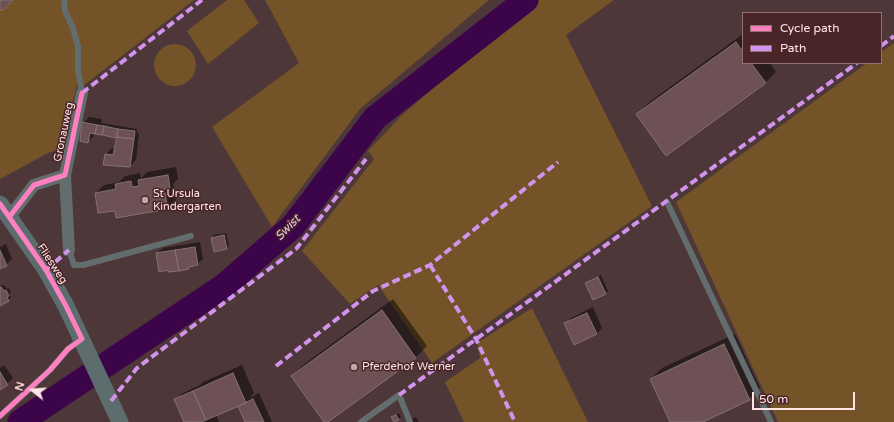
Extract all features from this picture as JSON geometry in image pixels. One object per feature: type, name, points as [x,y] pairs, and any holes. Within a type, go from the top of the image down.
[{"type":"main road","name":"Fliesweg","points":[[3,214],[46,270],[66,306],[120,422]]},
{"type":"street","name":"Gronauweg","points":[[69,250],[65,175],[82,92]]},
{"type":"street","name":"Gronauweg","points":[[3,214],[34,185],[65,175]]},
{"type":"lane","points":[[64,0],[65,11],[73,28],[78,47],[78,70],[82,92]]},
{"type":"lane","points":[[667,202],[771,422]]},
{"type":"lane","points":[[69,250],[74,265],[83,265],[191,236]]},
{"type":"lane","points":[[0,416],[50,370],[68,350],[84,343]]},
{"type":"lane","points":[[361,422],[399,394],[410,422]]},
{"type":"shaded area","points":[[0,0],[194,0],[83,86],[80,74],[60,149],[46,154],[0,179]]},
{"type":"shaded area","points":[[227,0],[244,0],[259,23],[208,64],[187,31]]},
{"type":"shaded area","points":[[265,0],[489,0],[360,109],[272,227],[212,127],[299,63]]},
{"type":"shaded area","points":[[536,0],[614,0],[566,35],[652,206],[432,363],[378,285],[350,304],[302,251],[374,159],[368,151],[403,114]]},
{"type":"shaded area","points":[[894,43],[894,422],[778,422],[676,202],[866,64],[882,64],[882,51]]},
{"type":"shaded area","points":[[175,44],[190,50],[196,65],[190,80],[175,86],[160,80],[154,65],[160,50]]},
{"type":"shaded area","points":[[532,308],[588,422],[464,422],[445,382],[480,358],[477,343]]},
{"type":"building","points":[[0,0],[13,0],[2,11],[0,9]]},
{"type":"building","points":[[736,42],[742,51],[742,64],[752,64],[766,83],[666,156],[636,114]]},
{"type":"building","points":[[82,122],[97,125],[95,134],[90,133],[88,143],[80,141]]},
{"type":"building","points":[[97,125],[104,126],[102,135],[95,134]]},
{"type":"building","points":[[104,126],[118,129],[116,138],[102,135]]},
{"type":"building","points":[[118,129],[135,131],[134,139],[117,137]]},
{"type":"building","points":[[117,137],[134,139],[130,167],[103,165],[105,154],[113,155]]},
{"type":"building","points":[[168,175],[170,188],[164,189],[168,209],[116,218],[115,211],[98,213],[95,193],[116,189],[115,184],[131,181],[132,187],[139,186],[138,180]]},
{"type":"building","points":[[224,235],[227,249],[214,252],[211,238]]},
{"type":"building","points":[[195,247],[198,265],[179,271],[175,250]]},
{"type":"building","points":[[0,250],[7,266],[0,269]]},
{"type":"building","points":[[175,250],[179,271],[168,272],[168,270],[159,272],[156,253]]},
{"type":"building","points":[[598,277],[606,294],[593,300],[585,283]]},
{"type":"building","points":[[1,287],[4,291],[6,290],[9,296],[7,297],[9,301],[0,306],[0,288]]},
{"type":"building","name":"Pferdehof Werner","points":[[382,310],[416,358],[328,422],[324,422],[291,376]]},
{"type":"building","points":[[587,313],[597,334],[574,345],[564,323]]},
{"type":"building","points":[[724,344],[750,400],[703,422],[670,422],[650,379]]},
{"type":"building","points":[[0,372],[8,385],[0,390]]},
{"type":"building","points":[[233,373],[246,403],[206,420],[193,391]]},
{"type":"building","points":[[193,391],[206,420],[201,422],[184,422],[174,399]]},
{"type":"building","points":[[253,399],[264,422],[245,422],[238,406]]},
{"type":"building","points":[[396,415],[399,420],[394,422],[391,417]]},
{"type":"waterway","name":"Swist","points":[[20,422],[224,286],[293,226],[375,118],[526,0]]},
{"type":"marked path","points":[[82,93],[202,0]]},
{"type":"marked path","points":[[882,45],[894,36]]},
{"type":"marked path","points":[[399,395],[856,64]]},
{"type":"marked path","points":[[111,401],[137,368],[296,249],[366,159]]},
{"type":"marked path","points":[[276,366],[373,291],[430,265],[558,162]]},
{"type":"marked path","points":[[46,270],[69,250]]},
{"type":"marked path","points":[[430,265],[476,339],[515,422]]},
{"type":"cycle path","points":[[10,216],[34,185],[65,175],[82,93]]},
{"type":"cycle path","points":[[0,204],[46,270],[82,339],[68,349],[50,370],[0,416]]},
{"type":"place","name":"St Ursula Kindergarten","points":[[145,200]]},
{"type":"place","name":"Pferdehof Werner","points":[[354,367]]}]
